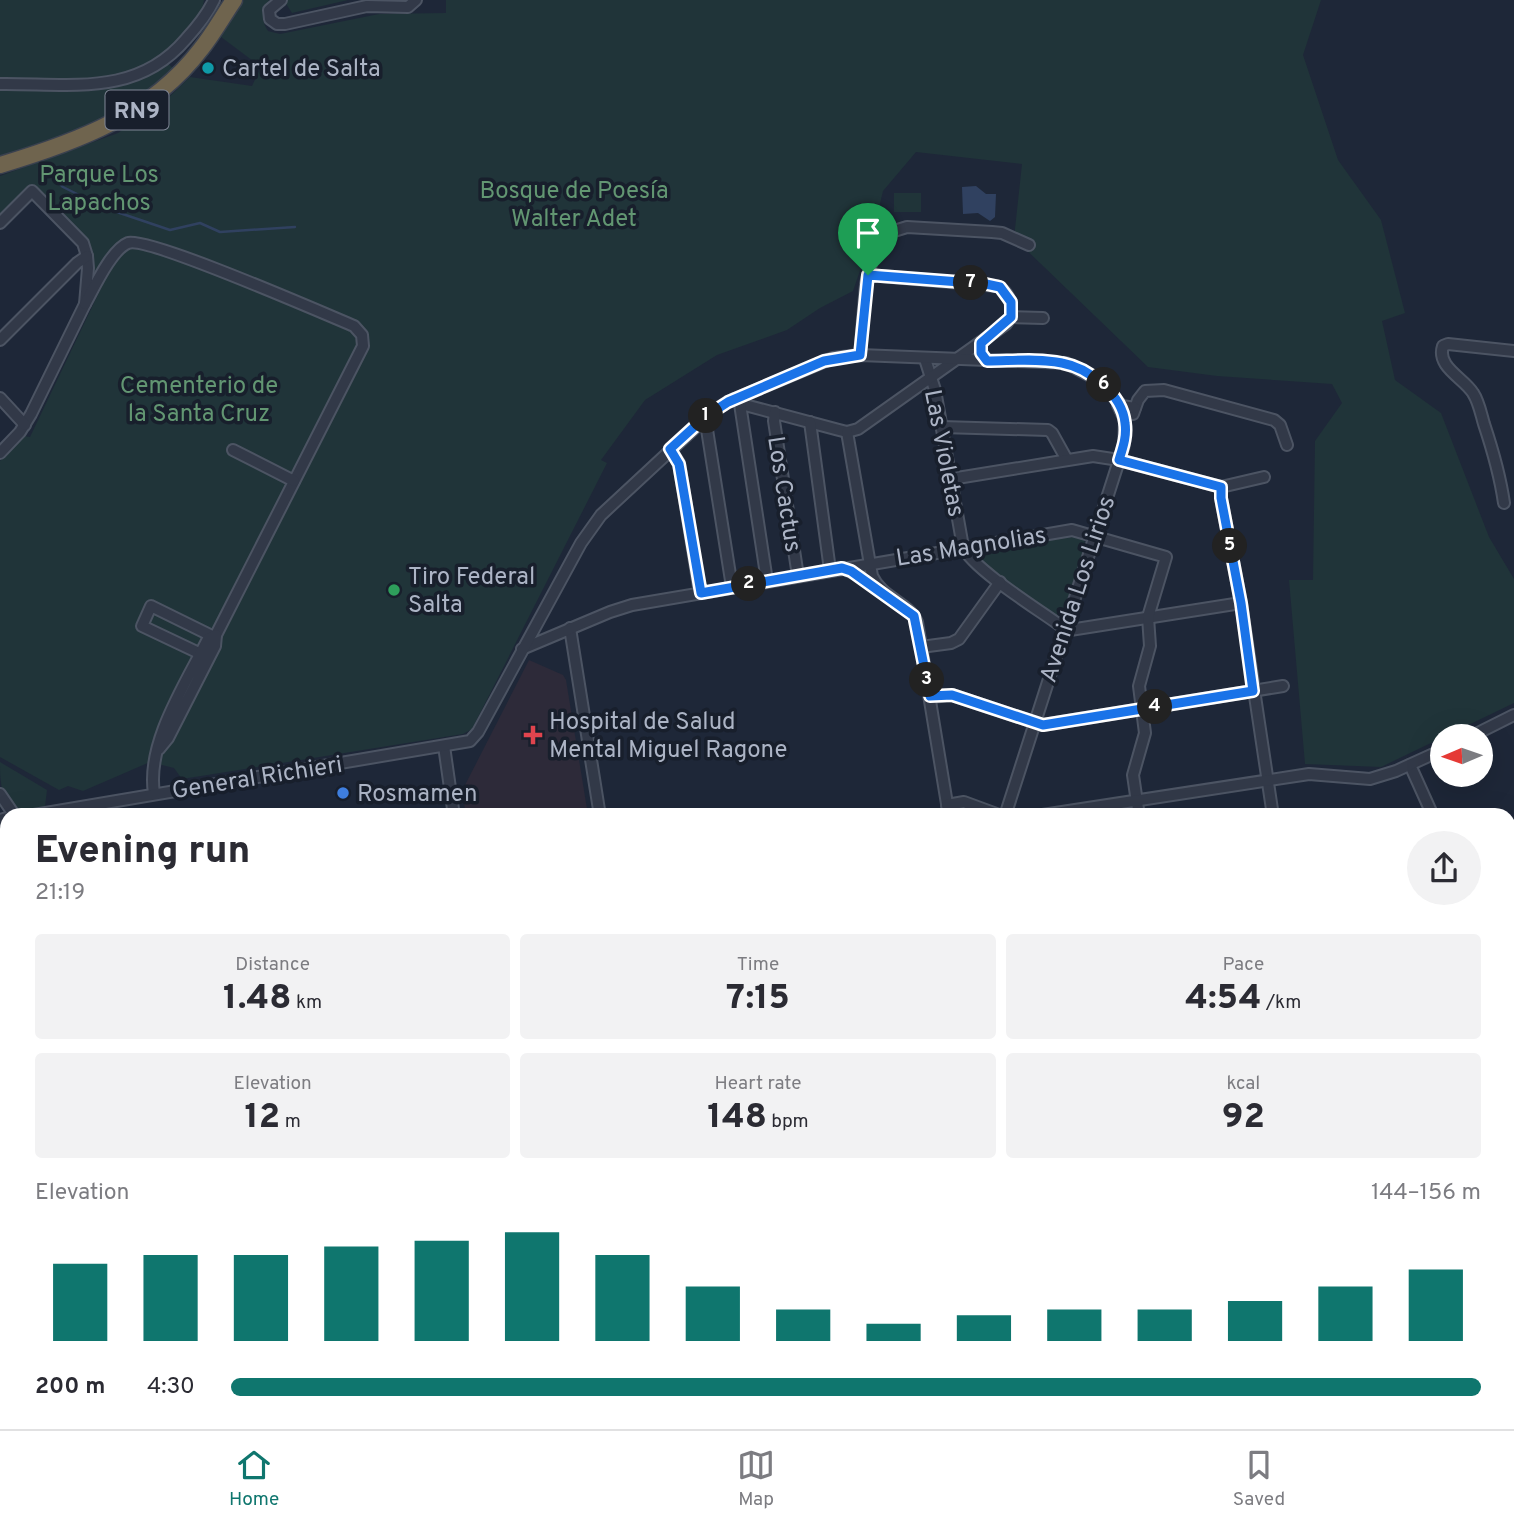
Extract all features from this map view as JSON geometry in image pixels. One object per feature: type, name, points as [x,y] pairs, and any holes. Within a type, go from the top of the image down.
[{"type":"highway","name":"RN9","points":[[0,165],[100,130],[130,114],[155,96],[188,65],[202,49],[234,0]]},
{"type":"street","points":[[0,85],[96,85],[134,76],[150,69],[182,44],[214,0]]},
{"type":"street","points":[[281,0],[269,10],[270,19],[277,24],[368,3],[408,7],[416,0]]},
{"type":"street","points":[[0,223],[32,191],[83,243],[88,256],[85,304]]},
{"type":"street","points":[[860,355],[868,275],[876,239],[901,228],[1002,233],[1029,245]]},
{"type":"street","points":[[0,453],[25,425],[85,304],[116,254],[125,245],[133,242],[167,250],[332,317],[359,330],[364,341],[294,481],[160,734],[154,793]]},
{"type":"street","points":[[0,340],[77,263],[88,256]]},
{"type":"street","points":[[868,275],[986,284],[1004,290],[1011,302],[1011,317]]},
{"type":"street","points":[[767,581],[737,402],[847,432],[858,429],[930,376],[958,360],[1011,317],[1043,318]]},
{"type":"street","points":[[981,343],[981,353],[987,361]]},
{"type":"street","points":[[1504,503],[1500,475],[1474,394],[1442,358],[1442,349],[1448,344],[1514,351]]},
{"type":"street","name":"General Richieri","points":[[72,808],[463,743],[475,737],[588,532],[601,515],[720,406],[737,402],[824,361],[860,355],[1066,363],[1098,380],[1117,402]]},
{"type":"street","name":"Las Violetas","points":[[925,359],[942,427],[963,547]]},
{"type":"street","points":[[1125,437],[1135,408],[1145,391],[1164,390],[1278,422],[1287,445]]},
{"type":"street","points":[[0,398],[25,425]]},
{"type":"street","points":[[1117,402],[1126,408],[1135,408]]},
{"type":"street","name":"Avenida Los Lirios","points":[[1007,808],[1119,460],[1125,437],[1125,420],[1117,402]]},
{"type":"street","name":"Los Cactus","points":[[775,412],[774,421],[798,576]]},
{"type":"street","points":[[705,417],[733,587]]},
{"type":"street","points":[[810,422],[830,570]]},
{"type":"street","points":[[942,427],[1048,430],[1067,460]]},
{"type":"street","points":[[847,432],[868,563],[879,590]]},
{"type":"street","points":[[670,449],[679,464],[701,593]]},
{"type":"street","points":[[233,450],[294,481]]},
{"type":"street","points":[[951,479],[1093,456],[1119,460],[1221,487],[1265,477]]},
{"type":"street","points":[[1500,475],[1514,475]]},
{"type":"street","points":[[1221,487],[1272,808]]},
{"type":"street","name":"Las Magnolias","points":[[522,649],[618,608],[1072,530],[1166,556],[1148,618]]},
{"type":"street","points":[[963,547],[970,558],[1000,582],[1065,628],[1073,630],[1241,603]]},
{"type":"street","points":[[842,568],[856,574],[914,616],[948,808]]},
{"type":"street","points":[[921,647],[955,643],[1000,582]]},
{"type":"street","points":[[201,654],[142,626],[151,606],[214,635]]},
{"type":"street","points":[[1138,808],[1133,775],[1145,739],[1139,686],[1150,646],[1148,618]]},
{"type":"street","points":[[570,628],[599,808]]},
{"type":"street","points":[[159,749],[168,738],[215,646],[214,635]]},
{"type":"street","points":[[930,696],[952,695],[1043,725],[1283,686]]},
{"type":"street","points":[[1493,726],[1514,715]]},
{"type":"street","points":[[444,746],[453,808]]},
{"type":"street","points":[[1086,808],[1309,774],[1364,779],[1410,765],[1430,756]]},
{"type":"street","points":[[1410,765],[1429,808]]},
{"type":"street","points":[[952,808],[964,802],[981,808]]},
{"type":"shaded area","name":"Hospital de Salud Mental Miguel Ragone","points":[[529,660],[563,675],[587,808],[465,808],[462,791]]},
{"type":"green space","points":[[0,0],[204,0],[201,16],[165,61],[175,70],[153,89],[112,117],[0,161]]},
{"type":"green space","name":"Bosque de Poesía Walter Adet","points":[[244,0],[269,0],[264,12],[264,23],[268,31],[280,34],[379,14],[446,13],[446,0],[1321,0],[1303,55],[1338,160],[1381,220],[1405,313],[1382,321],[1395,380],[1441,413],[1489,537],[1514,579],[1514,703],[1470,724],[1430,724],[1430,743],[1381,767],[1305,764],[1289,580],[1313,580],[1315,441],[1342,403],[1332,384],[1217,376],[1148,367],[1014,238],[1022,164],[916,152],[883,191],[873,233],[853,291],[820,308],[787,330],[717,355],[645,400],[601,460],[607,463],[472,729],[463,734],[182,779],[174,768],[150,762],[83,791],[68,786],[59,790],[0,757],[0,461],[24,436],[30,437],[114,261],[112,249],[93,279],[93,252],[88,241],[31,188],[0,219],[0,176],[118,133],[168,98],[190,77],[252,86],[261,67],[221,37]]},
{"type":"green space","points":[[348,0],[292,13],[285,2]]},
{"type":"green space","points":[[894,193],[921,193],[921,212],[894,212]]},
{"type":"green space","points":[[1081,536],[1086,548],[1062,620],[971,555],[970,550]]},
{"type":"green space","points":[[0,762],[47,790],[45,807],[17,808],[9,803],[5,798]]},
{"type":"water","points":[[976,186],[986,194],[996,194],[995,217],[990,221],[978,213],[963,214],[962,187]]},
{"type":"waterway","points":[[43,167],[63,187],[105,208],[170,230],[200,223],[220,232],[295,227]]},
{"type":"place","name":"Cartel de Salta","points":[[208,68]]},
{"type":"place","name":"Tiro Federal Salta","points":[[394,590]]},
{"type":"place","name":"Hospital de Salud Mental Miguel Ragone","points":[[533,735]]},
{"type":"place","name":"Rosmamen","points":[[343,793]]},
{"type":"route","points":[[868,275],[1000,287],[1011,302],[1011,317],[981,343],[981,353],[987,361],[1058,362],[1088,373],[1109,391],[1124,413],[1126,430],[1119,460],[1221,487],[1253,691],[1043,725],[952,695],[930,696],[914,616],[851,571],[842,568],[701,593],[679,464],[670,449],[705,417],[728,402],[824,361],[860,355],[868,275]]},
{"type":"park label","name":"Parque Los Lapachos","points":[[99,188]]},
{"type":"park label","name":"Cementerio de la Santa Cruz","points":[[199,399]]}]
